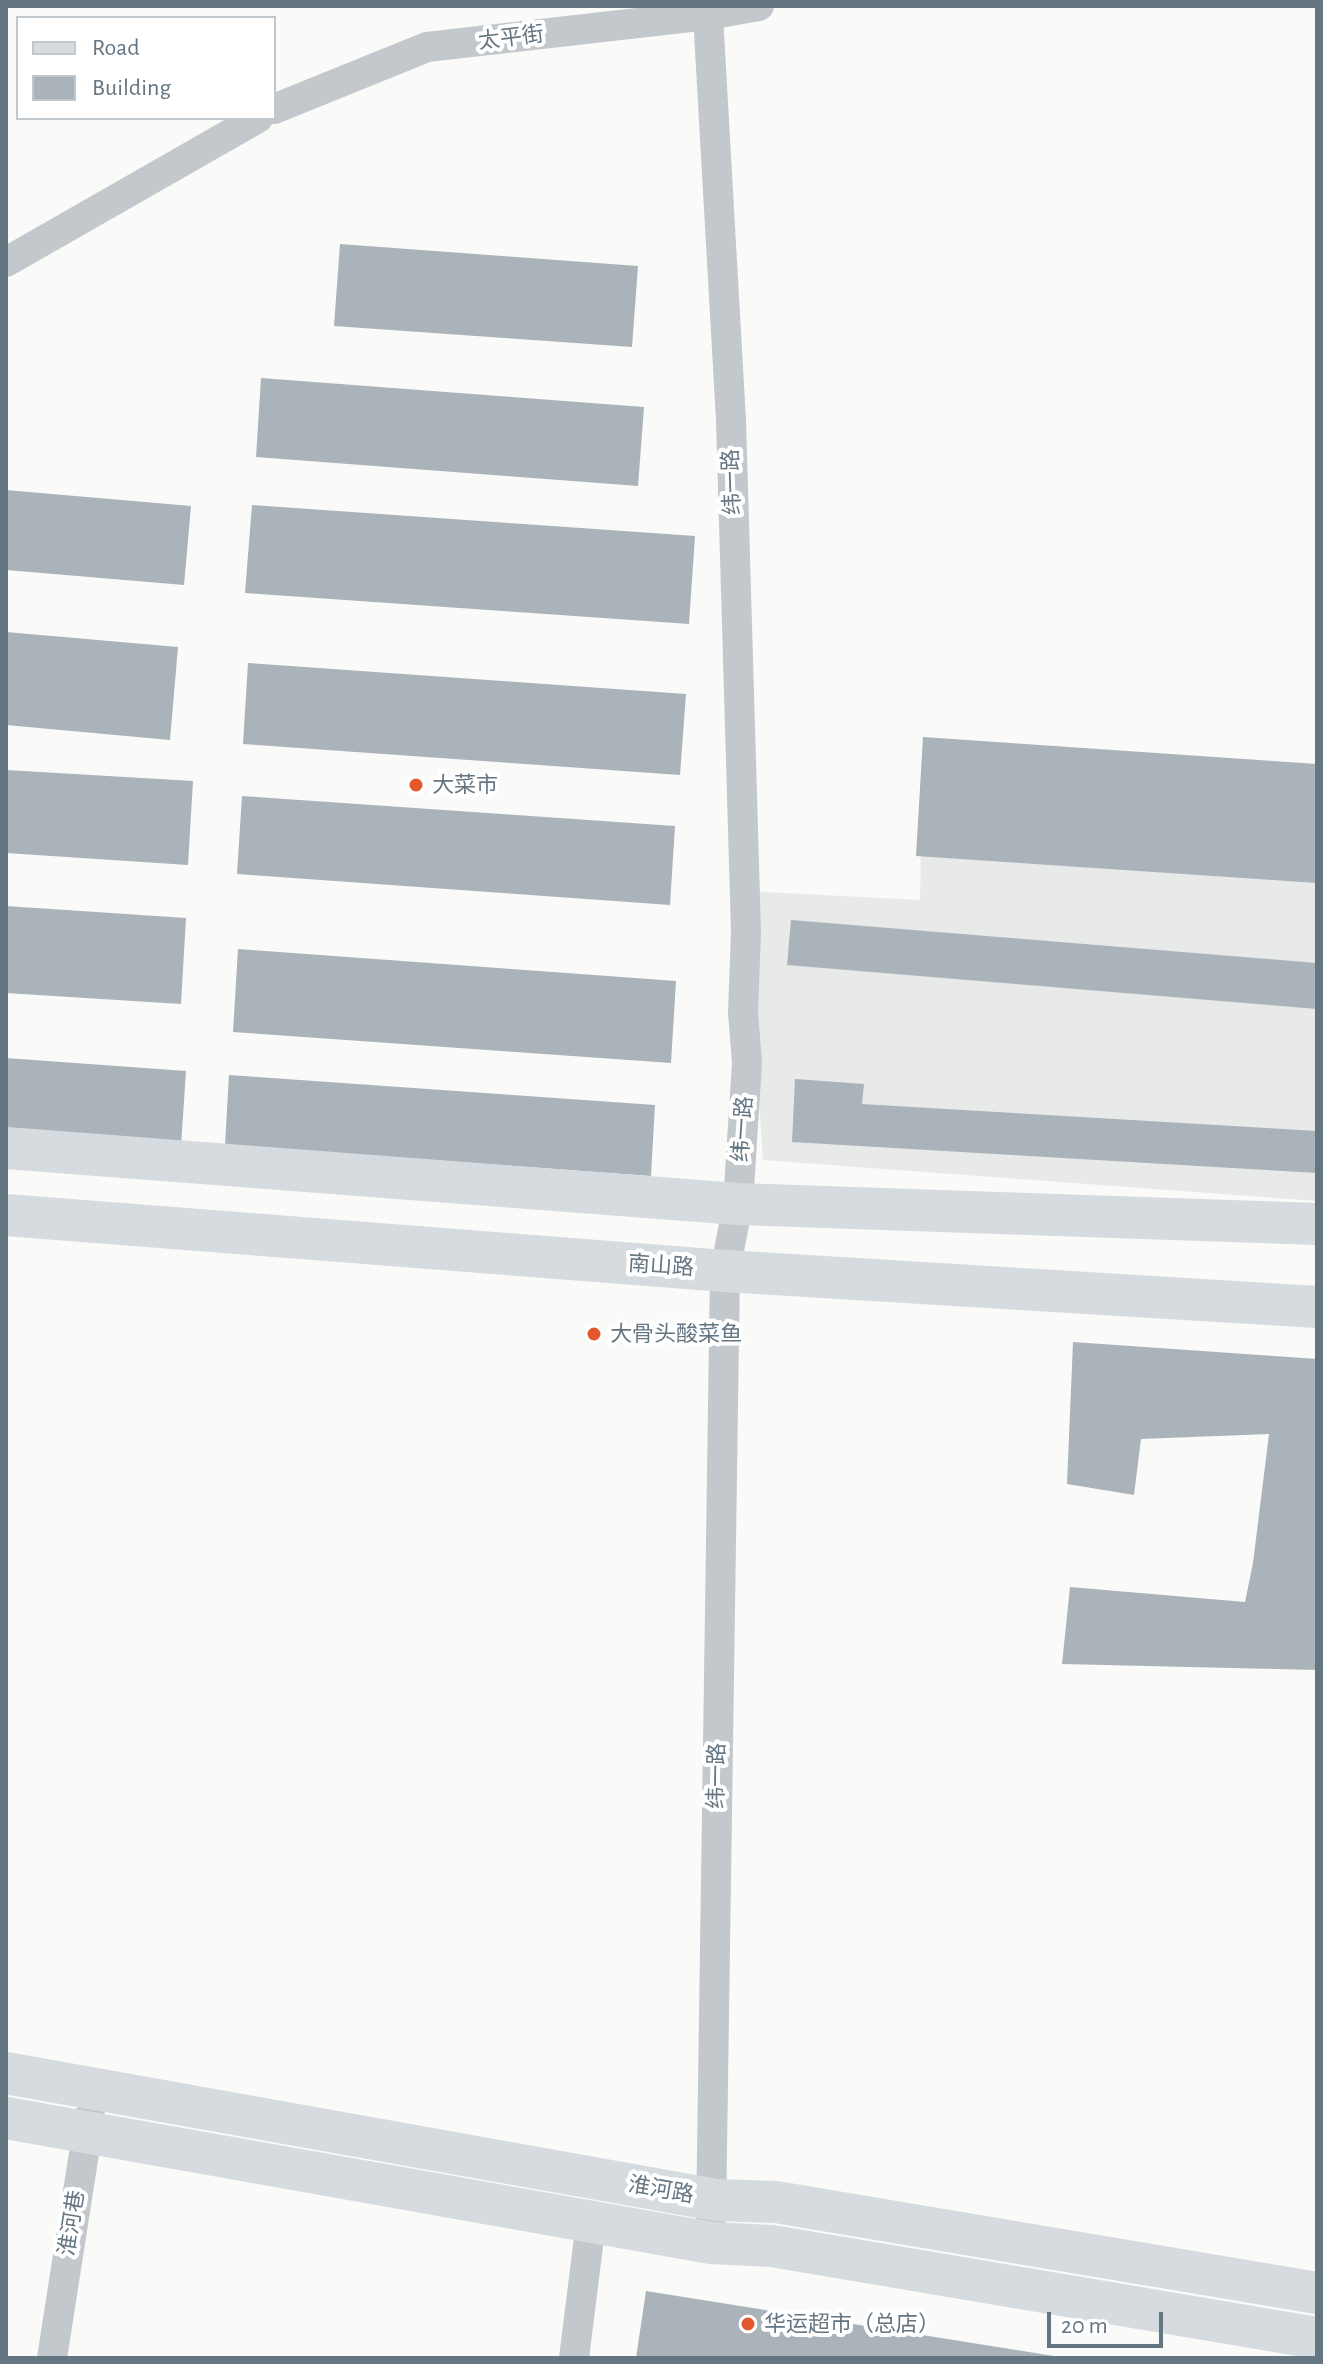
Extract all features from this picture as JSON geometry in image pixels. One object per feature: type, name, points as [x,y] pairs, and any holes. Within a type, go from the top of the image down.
[{"type":"main road","points":[[6,1148],[738,1204],[1317,1224]]},
{"type":"main road","name":"南山路","points":[[6,1215],[725,1271],[1317,1307]]},
{"type":"main road","name":"淮河路","points":[[6,2073],[710,2198],[776,2202],[1317,2293]]},
{"type":"main road","name":"淮河路","points":[[6,2118],[711,2243],[772,2246],[1317,2338]]},
{"type":"street","name":"太平街","points":[[276,108],[427,47],[708,15],[759,6]]},
{"type":"street","name":"纬一路","points":[[708,15],[731,420],[746,932],[743,1012],[747,1063],[738,1204],[725,1271],[711,2243]]},
{"type":"street","points":[[6,262],[254,120]]},
{"type":"street","name":"淮河巷","points":[[52,2358],[94,2089]]},
{"type":"street","points":[[574,2358],[591,2222]]},
{"type":"shaded area","points":[[923,737],[1317,769],[1317,1201],[763,1160],[745,891],[920,900]]},
{"type":"building","points":[[340,244],[638,266],[632,347],[334,326]]},
{"type":"building","points":[[261,378],[644,407],[638,486],[256,457]]},
{"type":"building","points":[[6,490],[191,506],[184,585],[6,570]]},
{"type":"building","points":[[252,505],[695,536],[689,624],[245,593]]},
{"type":"building","points":[[6,632],[178,647],[170,740],[6,725]]},
{"type":"building","points":[[248,663],[686,694],[680,775],[243,744]]},
{"type":"building","points":[[923,737],[1317,764],[1317,883],[916,856]]},
{"type":"building","points":[[6,770],[193,781],[188,865],[6,853]]},
{"type":"building","points":[[242,796],[675,826],[670,905],[237,874]]},
{"type":"building","points":[[6,906],[186,918],[181,1004],[6,993]]},
{"type":"building","points":[[791,920],[1317,963],[1317,1009],[787,965]]},
{"type":"building","points":[[238,949],[676,981],[671,1063],[233,1032]]},
{"type":"building","points":[[6,1058],[186,1071],[181,1146],[6,1134]]},
{"type":"building","points":[[229,1075],[655,1105],[651,1176],[225,1145]]},
{"type":"building","points":[[795,1079],[864,1084],[862,1104],[1317,1131],[1317,1173],[792,1142]]},
{"type":"building","points":[[1073,1342],[1317,1359],[1317,1670],[1062,1664],[1070,1587],[1245,1602],[1253,1563],[1269,1434],[1141,1439],[1134,1495],[1067,1484]]},
{"type":"building","name":"华运超市（总店）","points":[[646,2291],[1054,2356],[1054,2358],[636,2358]]},
{"type":"place","name":"大菜市","points":[[416,785]]},
{"type":"place","name":"大骨头酸菜鱼","points":[[594,1334]]},
{"type":"place","name":"华运超市（总店）","points":[[748,2324]]}]
